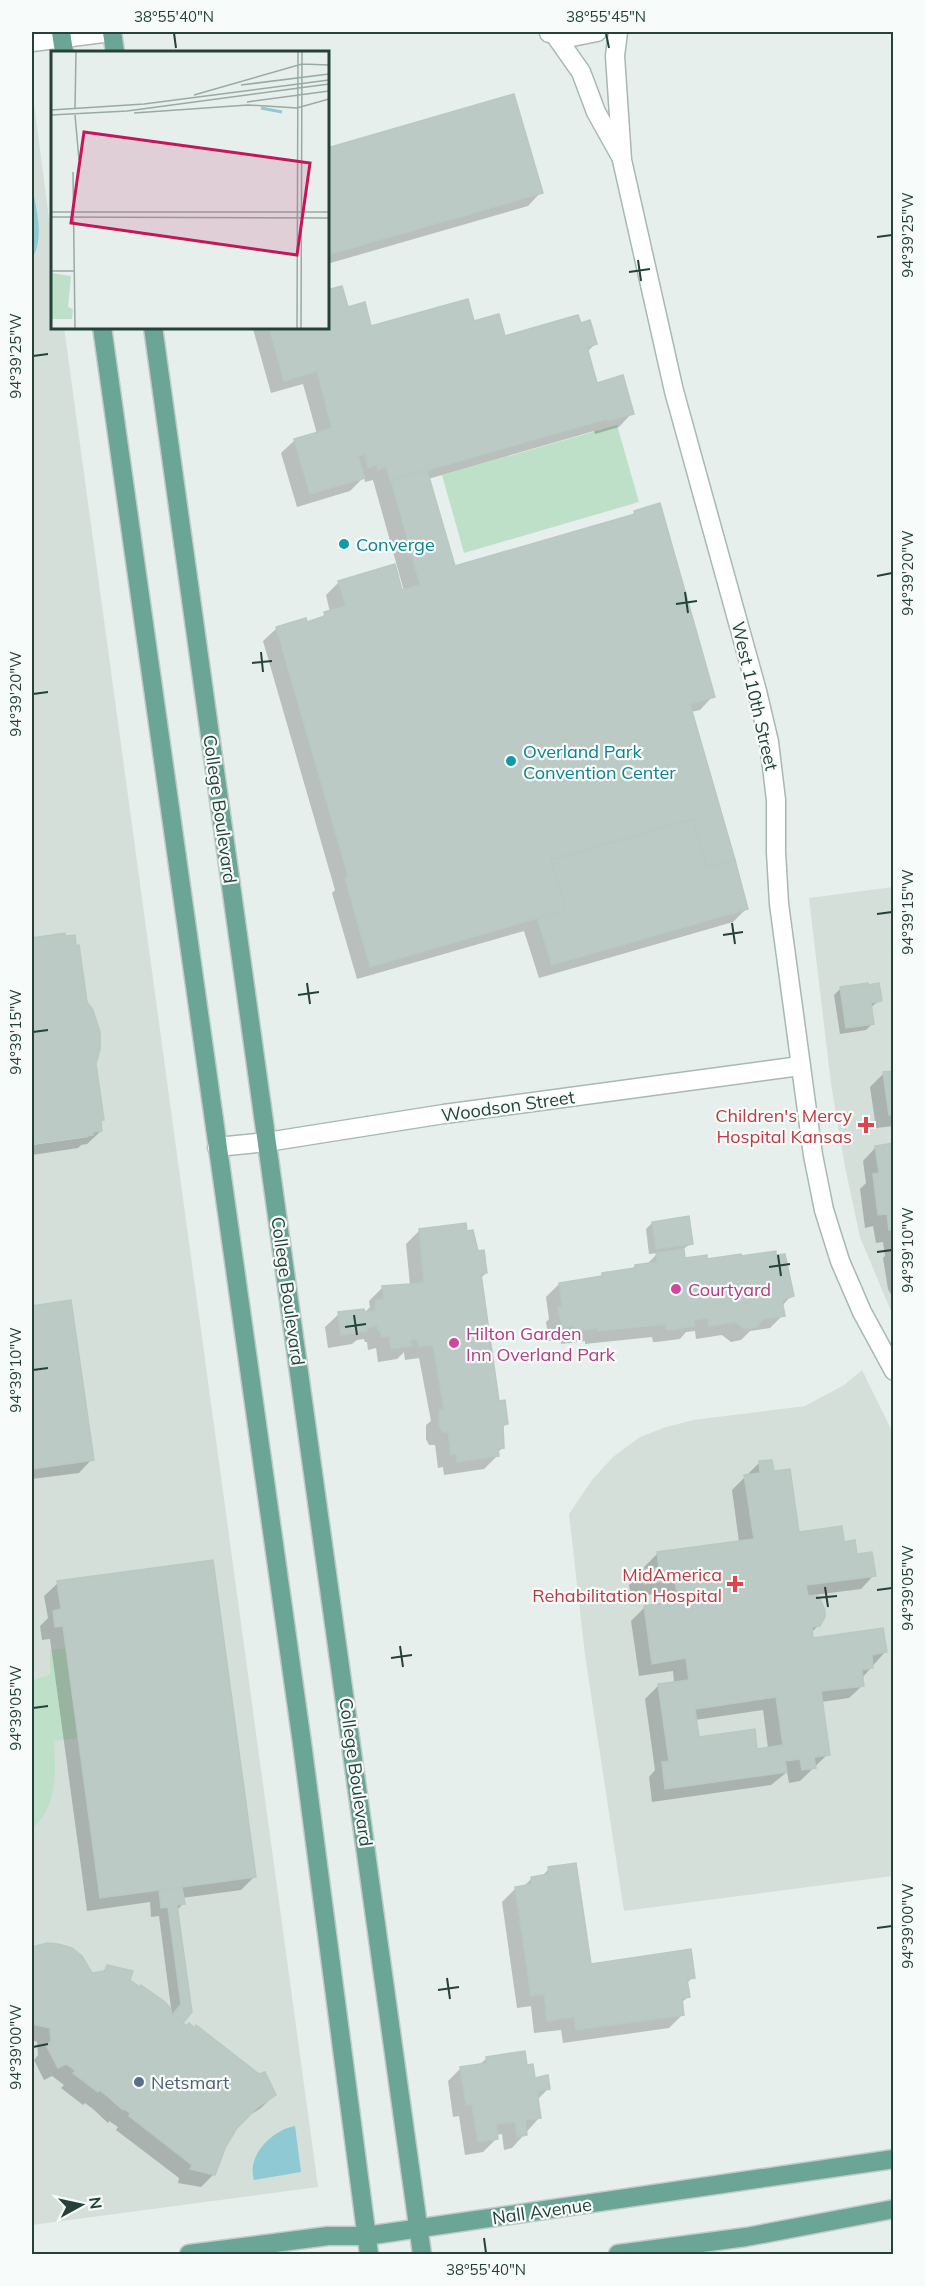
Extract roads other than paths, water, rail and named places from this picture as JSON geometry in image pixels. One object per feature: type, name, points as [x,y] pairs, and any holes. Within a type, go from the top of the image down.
[{"type":"main road","points":[[111,32],[115,51]]},
{"type":"main road","points":[[102,328],[302,1743],[369,2254]]},
{"type":"main road","name":"College Boulevard","points":[[153,328],[423,2254]]},
{"type":"main road","name":"Nall Avenue","points":[[189,2254],[328,2236],[366,2236],[419,2229],[894,2159]]},
{"type":"main road","points":[[618,2254],[746,2237],[894,2209]]},
{"type":"street","points":[[32,42],[62,41],[111,32]]},
{"type":"street","points":[[550,33],[572,37],[597,32]]},
{"type":"street","name":"West 110th Street","points":[[618,32],[615,56],[622,160],[674,391],[769,742],[776,800],[779,904],[813,1155],[824,1210],[832,1238],[862,1312],[894,1371]]},
{"type":"street","name":"West 110th Street","points":[[550,33],[581,72],[596,112],[622,160]]},
{"type":"street","name":"Woodson Street","points":[[218,1148],[444,1114],[800,1066]]},
{"type":"water","points":[[32,185],[39,232],[32,259]]},
{"type":"water","points":[[295,2126],[301,2172],[254,2180],[254,2162],[257,2153],[278,2133]]},
{"type":"place","name":"Converge","points":[[344,544]]},
{"type":"place","name":"Overland Park Convention Center","points":[[511,761]]},
{"type":"place","name":"Children's Mercy Hospital Kansas","points":[[866,1125]]},
{"type":"place","name":"Courtyard","points":[[676,1289]]},
{"type":"place","name":"Hilton Garden Inn Overland Park","points":[[454,1343]]},
{"type":"place","name":"MidAmerica Rehabilitation Hospital","points":[[735,1584]]},
{"type":"place","name":"Netsmart","points":[[139,2082]]}]
